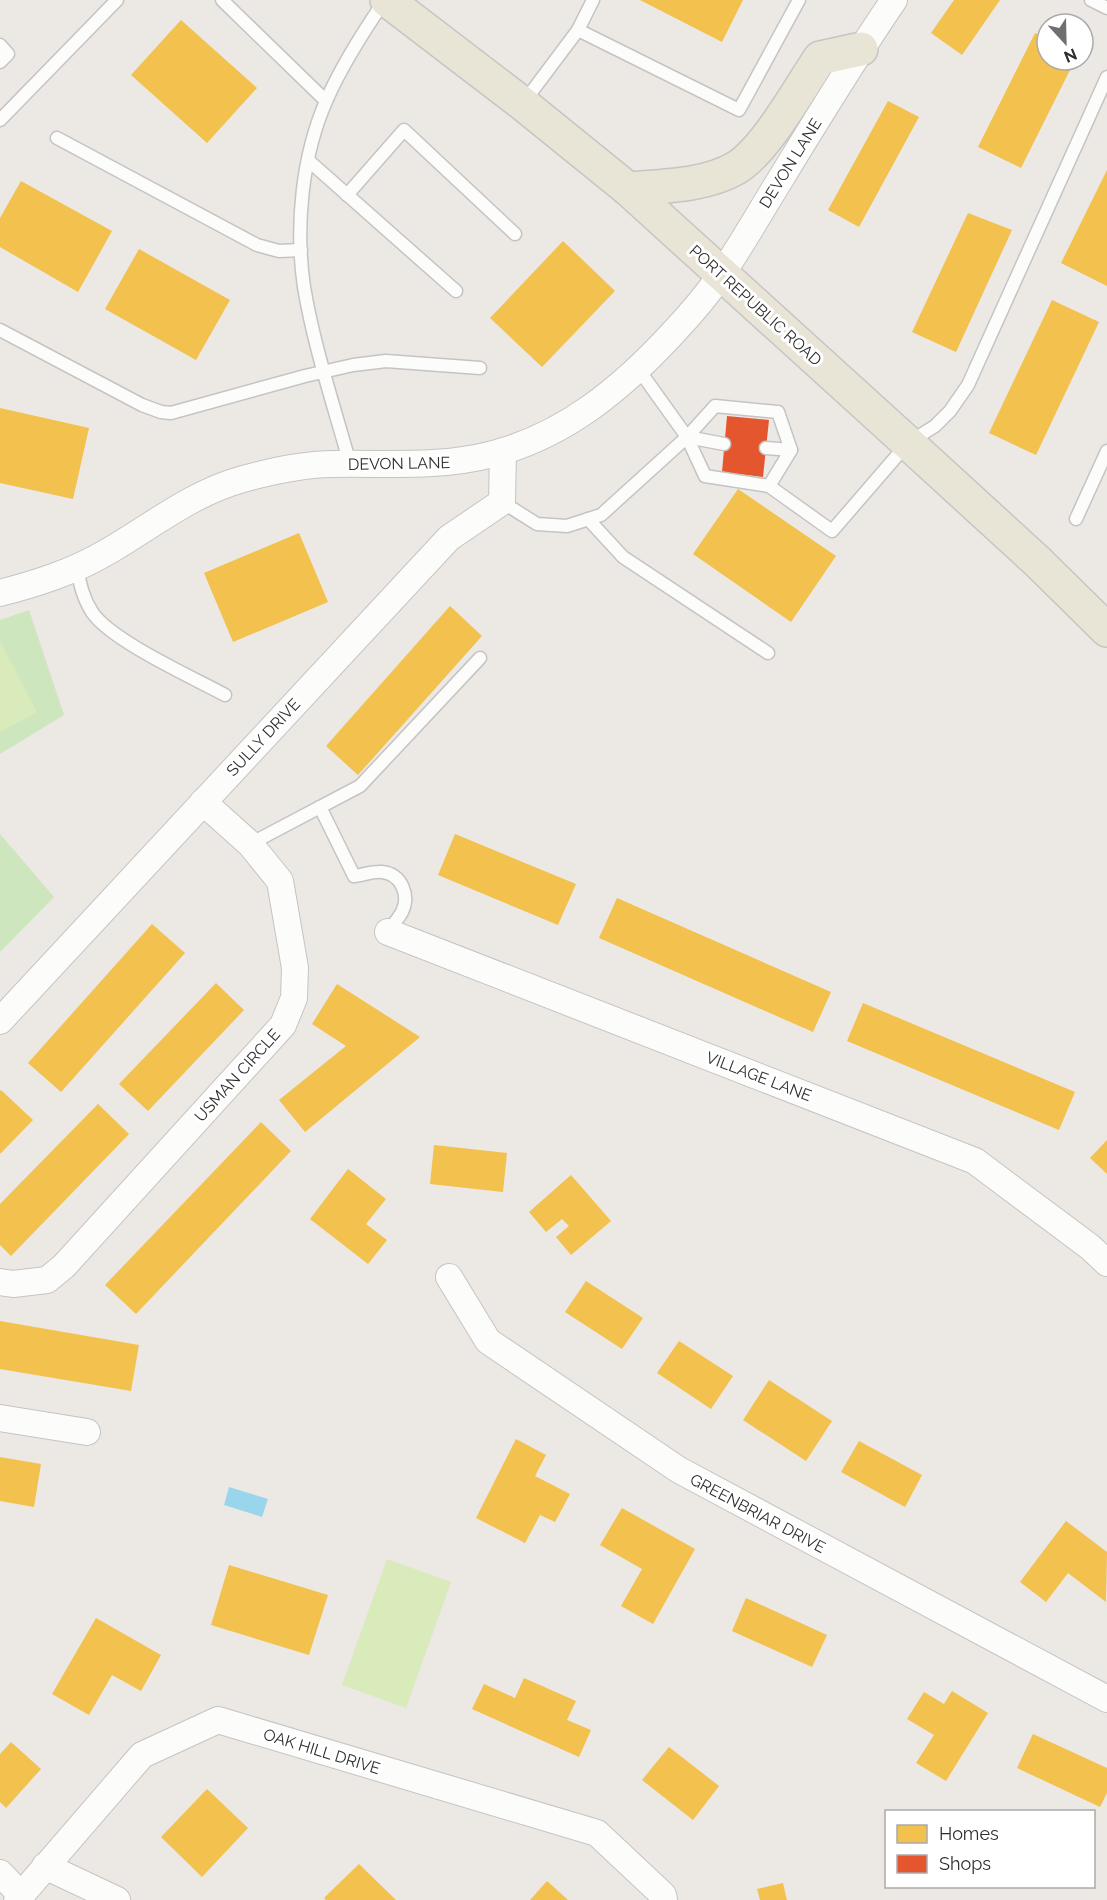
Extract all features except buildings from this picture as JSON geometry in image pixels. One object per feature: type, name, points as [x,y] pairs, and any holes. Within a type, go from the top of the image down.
[{"type":"main road","name":"PORT REPUBLIC ROAD","points":[[386,0],[628,189],[1037,561],[1107,630]]},
{"type":"main road","points":[[628,189],[710,179],[736,168],[757,152],[820,58],[861,49]]},
{"type":"street","name":"DEVON LANE","points":[[0,593],[53,578],[77,568],[108,552],[189,501],[230,483],[289,468],[331,464],[426,465],[452,462],[503,451],[544,435],[596,405],[639,370],[684,321],[722,274],[861,49],[894,0]]},
{"type":"street","points":[[502,502],[503,451]]},
{"type":"street","name":"SULLY DRIVE","points":[[0,1021],[449,538],[502,502]]},
{"type":"street","name":"USMAN CIRCLE","points":[[0,1282],[13,1284],[47,1280],[64,1266],[283,1025],[294,998],[295,968],[280,881],[250,844],[202,802]]},
{"type":"street","name":"VILLAGE LANE","points":[[387,932],[975,1161],[1090,1247],[1107,1263]]},
{"type":"street","name":"GREENBRIAR DRIVE","points":[[449,1277],[488,1341],[679,1470],[1107,1699]]},
{"type":"street","points":[[0,1418],[87,1432]]},
{"type":"street","name":"OAK HILL DRIVE","points":[[19,1897],[142,1755],[218,1720],[597,1833],[663,1895],[664,1900]]},
{"type":"street","points":[[45,1866],[117,1900]]},
{"type":"street","points":[[0,1873],[19,1897]]},
{"type":"lane","points":[[0,120],[117,0]]},
{"type":"lane","points":[[222,0],[326,101]]},
{"type":"lane","points":[[350,464],[309,313],[304,286],[301,250],[303,202],[309,161],[326,101],[351,51],[386,0]]},
{"type":"lane","points":[[523,105],[578,30],[593,0]]},
{"type":"lane","points":[[578,30],[739,110],[799,0]]},
{"type":"lane","points":[[1091,0],[1107,8]]},
{"type":"lane","points":[[0,45],[8,54],[0,62]]},
{"type":"lane","points":[[639,370],[687,436],[705,476],[770,486],[832,531],[908,443],[943,419],[960,399],[1107,77]]},
{"type":"lane","points":[[347,195],[404,130],[515,234]]},
{"type":"lane","points":[[57,138],[257,245],[279,250],[301,250]]},
{"type":"lane","points":[[309,161],[456,291]]},
{"type":"lane","points":[[0,330],[142,405],[161,412],[178,412],[353,365],[386,361],[480,368]]},
{"type":"lane","points":[[502,502],[537,524],[567,526],[601,515],[687,436],[715,406],[778,412],[791,450],[770,486]]},
{"type":"lane","points":[[687,436],[724,444]]},
{"type":"lane","points":[[766,448],[791,450]]},
{"type":"lane","points":[[1076,519],[1107,451]]},
{"type":"lane","points":[[588,519],[623,557],[768,652]]},
{"type":"lane","points":[[77,568],[88,605],[93,614],[107,628],[126,641],[225,695]]},
{"type":"lane","points":[[250,844],[360,786],[480,658]]},
{"type":"lane","points":[[320,807],[354,876],[382,872],[394,875],[402,884],[405,896],[403,911],[387,932]]},
{"type":"green space","points":[[29,610],[64,715],[0,754],[0,620]]},
{"type":"green space","points":[[0,641],[37,712],[0,732]]},
{"type":"green space","points":[[0,834],[54,897],[0,952]]},
{"type":"green space","points":[[387,1559],[451,1582],[406,1708],[342,1685]]},
{"type":"water","points":[[229,1487],[268,1499],[262,1517],[224,1505]]}]
